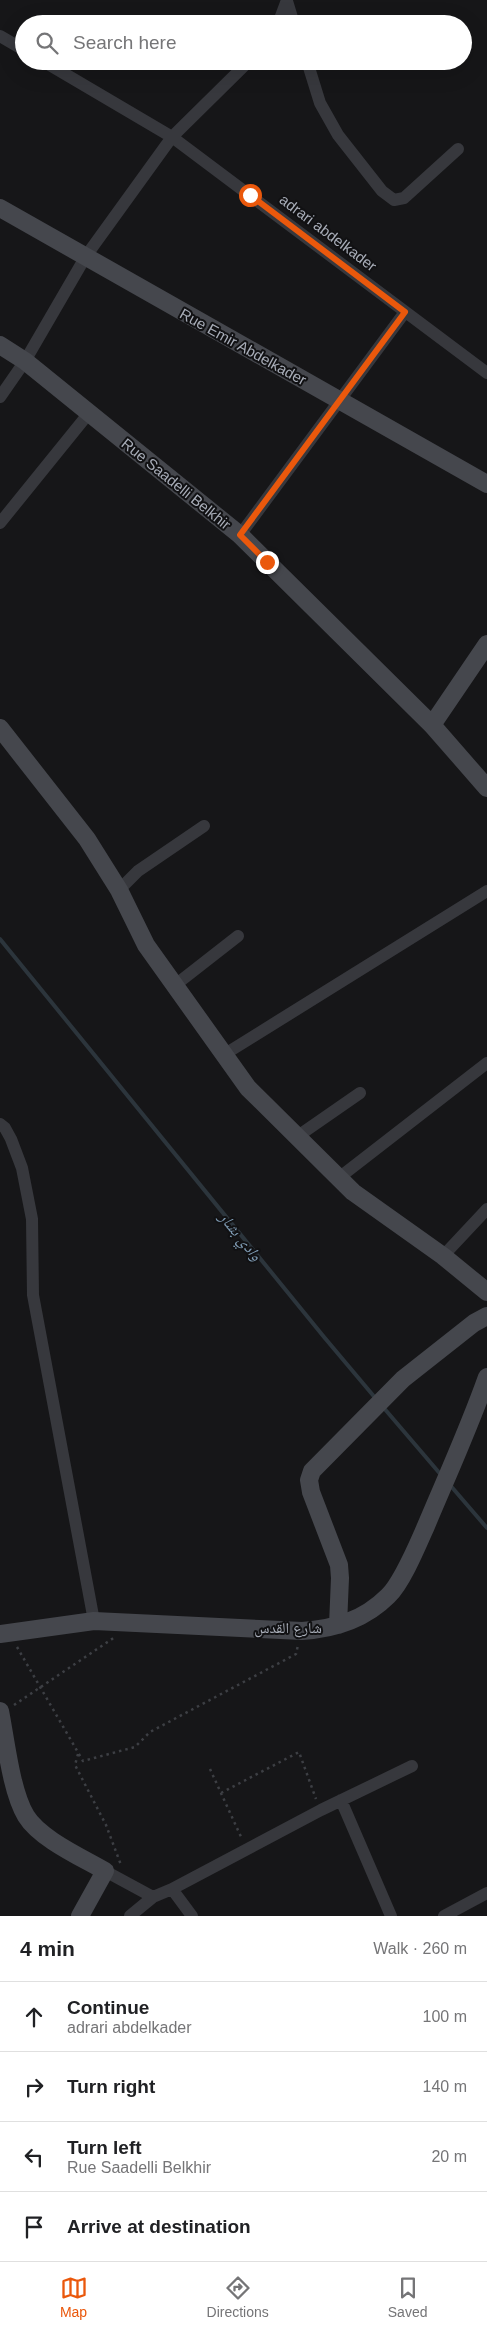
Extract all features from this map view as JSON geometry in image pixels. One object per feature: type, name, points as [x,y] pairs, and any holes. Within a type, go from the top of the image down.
[{"type":"street","points":[[282,15],[287,1]]},
{"type":"street","points":[[287,1],[291,15]]},
{"type":"street","points":[[0,36],[15,45]]},
{"type":"street","name":"adrari abdelkader","points":[[58,70],[172,137],[487,373]]},
{"type":"street","points":[[0,397],[25,361],[86,256],[172,137],[240,70]]},
{"type":"street","points":[[310,70],[320,103],[338,135],[382,191],[394,200],[404,198],[458,149]]},
{"type":"street","name":"Rue Emir Abdelkader","points":[[0,208],[487,484]]},
{"type":"street","points":[[240,535],[405,312]]},
{"type":"street","name":"Rue Saadelli Belkhir","points":[[0,345],[25,361],[240,535],[432,725],[487,788]]},
{"type":"street","points":[[0,523],[89,413]]},
{"type":"street","points":[[432,725],[487,644]]},
{"type":"street","points":[[0,728],[87,839],[119,890],[146,945],[248,1088],[340,1177],[353,1192],[443,1256],[487,1292]]},
{"type":"street","points":[[119,890],[138,872],[204,826]]},
{"type":"street","points":[[225,1054],[487,891]]},
{"type":"street","points":[[174,986],[238,936]]},
{"type":"street","points":[[340,1177],[487,1063]]},
{"type":"street","points":[[298,1136],[360,1092]]},
{"type":"street","points":[[0,1124],[5,1128],[11,1139],[24,1176],[32,1219],[33,1295],[94,1621]]},
{"type":"street","points":[[443,1256],[487,1209]]},
{"type":"street","points":[[338,1625],[339,1565],[311,1492],[309,1480],[312,1471],[403,1379],[487,1316]]},
{"type":"street","name":"شارع القدس","points":[[4,1633],[94,1621],[302,1631],[320,1630],[359,1618],[374,1609],[390,1594],[415,1551],[468,1429],[487,1377]]},
{"type":"street","points":[[6,1709],[2,1730],[26,1816],[37,1829],[113,1869],[153,1897]]},
{"type":"street","points":[[130,1916],[153,1897],[172,1889],[321,1810],[412,1766]]},
{"type":"street","points":[[341,1800],[392,1916]]},
{"type":"street","points":[[80,1916],[113,1869]]},
{"type":"street","points":[[172,1889],[192,1916]]},
{"type":"street","points":[[444,1916],[487,1893]]},
{"type":"path","points":[[6,1709],[125,1631],[127,1622]]},
{"type":"path","points":[[4,1633],[40,1687],[83,1761],[135,1747],[150,1732],[296,1654],[302,1631]]},
{"type":"path","points":[[221,1793],[299,1752],[321,1810]]},
{"type":"path","points":[[78,1754],[75,1765],[106,1824],[113,1869]]},
{"type":"path","points":[[210,1769],[247,1850]]},
{"type":"waterway","name":"وادي بشار","points":[[0,939],[377,1400]]},
{"type":"waterway","name":"وادي بشار","points":[[383,1407],[442,1476]]},
{"type":"waterway","name":"وادي بشار","points":[[450,1485],[487,1528]]},
{"type":"route","points":[[250,195],[405,312],[240,535],[267,562]]}]
